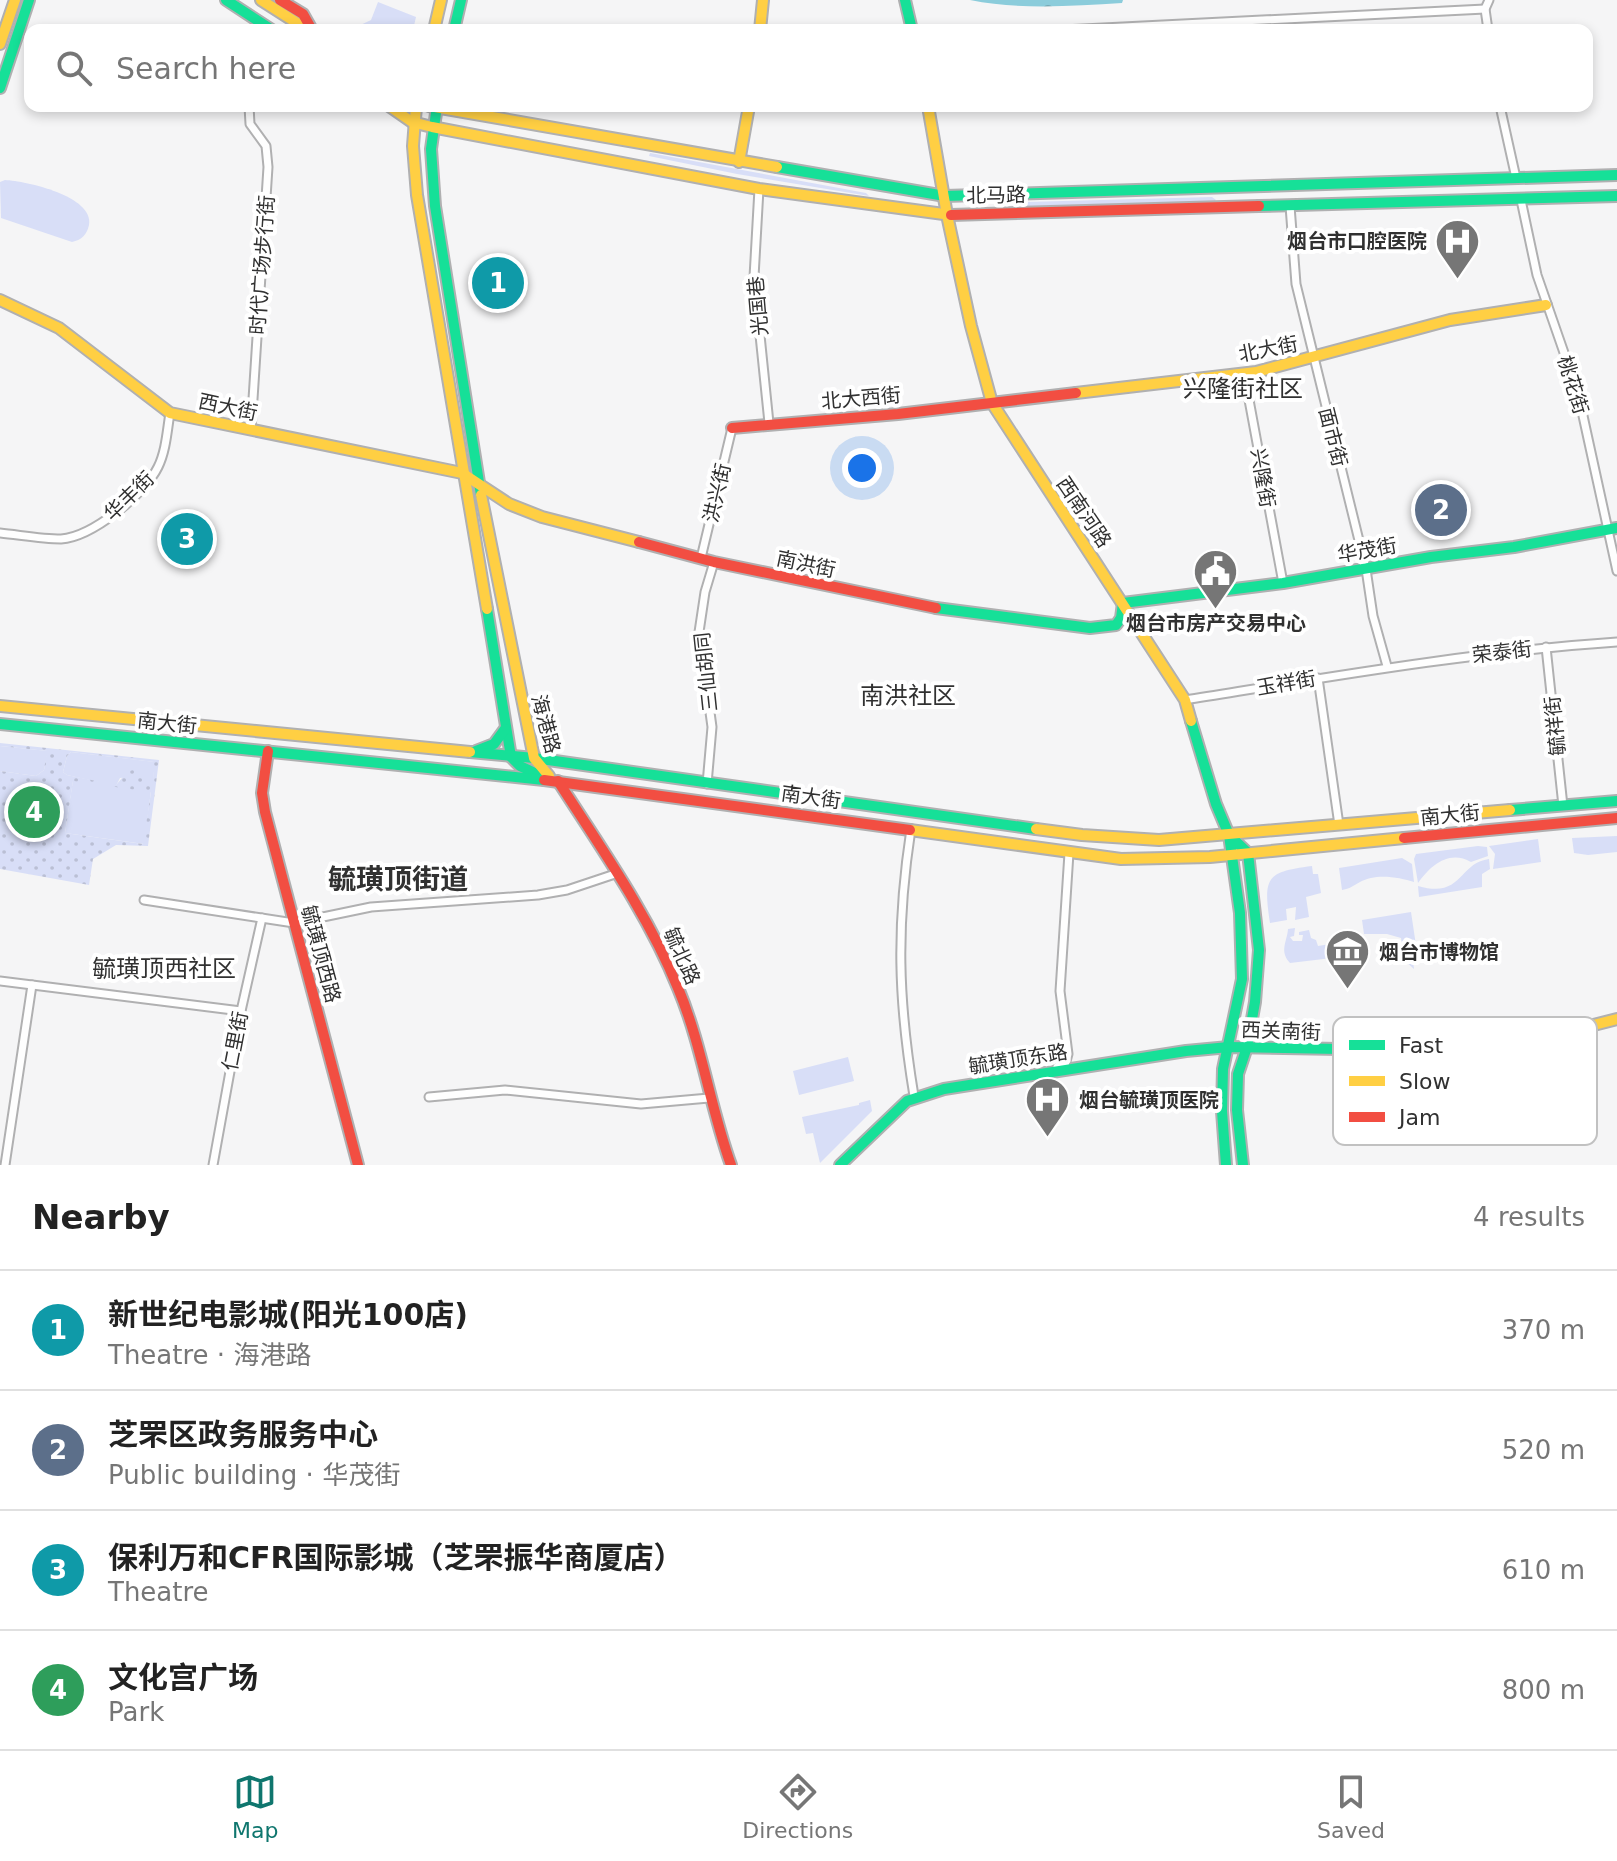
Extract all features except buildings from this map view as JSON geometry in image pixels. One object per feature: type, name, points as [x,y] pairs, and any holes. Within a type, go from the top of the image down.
[{"type":"main road","points":[[0,44],[15,0]]},
{"type":"main road","points":[[0,88],[29,0]]},
{"type":"main road","points":[[226,0],[263,24]]},
{"type":"main road","points":[[261,0],[300,24]]},
{"type":"main road","points":[[280,0],[303,14],[307,24]]},
{"type":"main road","points":[[435,24],[441,0]]},
{"type":"main road","points":[[455,24],[461,0]]},
{"type":"main road","points":[[761,24],[763,0]]},
{"type":"main road","points":[[905,0],[911,24]]},
{"type":"main road","name":"北马路","points":[[398,112],[412,122],[432,127],[759,189],[947,215],[1617,196]]},
{"type":"main road","name":"海港路","points":[[414,112],[413,150],[462,473],[511,757],[533,774],[558,781]]},
{"type":"main road","name":"海港路","points":[[434,112],[431,165],[437,219],[479,482],[534,758],[546,774],[558,781]]},
{"type":"main road","name":"北马路","points":[[462,112],[945,196],[1617,175]]},
{"type":"main road","points":[[739,162],[748,112]]},
{"type":"main road","name":"西南河路","points":[[929,112],[947,215],[971,326],[992,403],[1185,700],[1216,804],[1229,835],[1240,913],[1242,979],[1223,1069],[1226,1165]]},
{"type":"main road","name":"西大街","points":[[0,300],[59,328],[170,413],[462,473],[479,482]]},
{"type":"main road","name":"北大街","points":[[992,403],[1244,373],[1314,358],[1450,320],[1546,305]]},
{"type":"main road","name":"北大西街","points":[[732,428],[992,403]]},
{"type":"main road","name":"南洪街","points":[[479,482],[509,504],[542,517],[714,562],[909,604],[1090,628],[1116,625],[1121,618],[1123,603]]},
{"type":"main road","name":"华茂街","points":[[1123,603],[1283,583],[1613,530]]},
{"type":"main road","name":"南大街","points":[[0,706],[534,758],[1082,835],[1159,840],[1617,801]]},
{"type":"main road","points":[[470,752],[490,747],[499,741],[506,723]]},
{"type":"main road","name":"南大街","points":[[0,724],[558,781],[1069,853],[1155,860],[1617,818]]},
{"type":"main road","name":"毓璜顶西路","points":[[268,751],[262,793],[265,812],[358,1165]]},
{"type":"main road","name":"毓北路","points":[[558,781],[618,873],[651,930],[679,990],[731,1165]]},
{"type":"main road","name":"西南河路","points":[[1229,835],[1248,853]]},
{"type":"main road","points":[[1243,1165],[1237,1110],[1238,1074],[1247,1047],[1255,1002],[1259,950],[1248,853]]},
{"type":"main road","name":"西关南街","points":[[1597,1024],[1617,1019]]},
{"type":"main road","name":"毓璜顶东路","points":[[840,1165],[899,1106],[914,1096],[1229,1047]]},
{"type":"main road","name":"西关南街","points":[[1229,1047],[1333,1051]]},
{"type":"street","points":[[1157,24],[1487,3],[1488,24]]},
{"type":"street","name":"时代广场步行街","points":[[249,112],[250,124],[266,146],[268,167],[251,430]]},
{"type":"street","points":[[1501,112],[1516,178]]},
{"type":"street","name":"光国巷","points":[[759,189],[754,277],[769,423]]},
{"type":"street","name":"桃花街","points":[[1521,200],[1546,305],[1578,393],[1613,530],[1617,571]]},
{"type":"street","name":"面市街","points":[[1290,206],[1296,284],[1387,666]]},
{"type":"street","name":"兴隆街","points":[[1244,373],[1283,583]]},
{"type":"street","name":"华丰街","points":[[0,533],[61,539],[102,523],[158,468],[170,413]]},
{"type":"street","name":"洪兴街","points":[[701,558],[732,428]]},
{"type":"street","name":"三仙胡同","points":[[707,784],[712,727],[699,632],[705,592],[714,562]]},
{"type":"street","name":"荣泰街","points":[[1387,666],[1617,642]]},
{"type":"street","name":"毓祥街","points":[[1546,647],[1563,806]]},
{"type":"street","name":"玉祥街","points":[[1185,700],[1387,666]]},
{"type":"street","points":[[1318,678],[1339,825]]},
{"type":"street","points":[[911,829],[900,917],[899,970],[903,1031],[914,1096]]},
{"type":"street","points":[[997,1081],[1014,1073],[1051,1068],[1067,1062],[1060,991],[1069,853]]},
{"type":"street","points":[[144,900],[294,923],[371,907],[538,895],[582,886],[618,873]]},
{"type":"street","name":"仁里街","points":[[213,1165],[241,1011],[262,918]]},
{"type":"street","points":[[0,981],[241,1011]]},
{"type":"street","points":[[5,1165],[32,985]]},
{"type":"street","points":[[429,1097],[505,1090],[641,1104],[709,1098]]},
{"type":"shaded area","points":[[378,2],[416,17],[414,24],[363,24],[371,20]]},
{"type":"shaded area","points":[[650,153],[869,196],[737,174],[649,156]]},
{"type":"shaded area","points":[[0,182],[28,183],[70,198],[88,215],[89,225],[85,234],[72,242],[1,218]]},
{"type":"shaded area","points":[[1212,197],[1216,200],[1214,202],[1024,207],[1023,204],[1026,202]]},
{"type":"shaded area","points":[[0,743],[159,760],[148,846],[116,845],[93,859],[89,885],[0,869],[0,771],[36,776],[44,770],[47,751],[0,746]],"holes":[[[71,752],[154,762],[153,779],[137,769],[128,771],[116,785],[67,775],[63,772]],[[73,781],[151,792],[143,844],[65,833]]]},
{"type":"shaded area","points":[[0,746],[48,751],[44,770],[36,776],[0,771]]},
{"type":"shaded area","points":[[71,752],[155,762],[153,780],[145,775],[120,778],[116,786],[67,775],[63,772]]},
{"type":"shaded area","points":[[73,780],[151,791],[144,844],[65,833]]},
{"type":"shaded area","points":[[1617,836],[1617,852],[1574,853],[1572,838]]},
{"type":"shaded area","points":[[1538,839],[1541,862],[1493,869],[1495,854],[1489,846]]},
{"type":"shaded area","points":[[1487,847],[1488,856],[1471,862],[1463,858],[1448,858],[1434,865],[1418,883],[1416,854]]},
{"type":"shaded area","points":[[1402,858],[1412,864],[1414,882],[1380,877],[1366,879],[1342,890],[1339,868]]},
{"type":"shaded area","points":[[1489,859],[1490,869],[1482,874],[1482,887],[1419,897],[1418,886],[1444,888],[1471,867]]},
{"type":"shaded area","points":[[1312,866],[1313,874],[1318,874],[1321,893],[1306,897],[1309,917],[1295,920],[1296,907],[1286,909],[1287,920],[1270,923],[1267,896],[1271,880],[1285,871]]},
{"type":"shaded area","points":[[1411,912],[1417,952],[1412,954],[1414,969],[1400,956],[1403,950],[1401,938],[1387,934],[1364,934],[1362,920]]},
{"type":"shaded area","points":[[1295,928],[1294,936],[1290,937],[1293,941],[1302,941],[1303,935],[1299,932],[1309,930],[1318,946],[1330,944],[1332,958],[1290,963],[1284,946],[1288,929]]},
{"type":"shaded area","points":[[848,1057],[854,1081],[799,1095],[793,1071]]},
{"type":"shaded area","points":[[870,1100],[872,1111],[820,1163],[813,1133],[806,1134],[802,1117]]},
{"type":"water","points":[[970,0],[1123,0],[1122,3],[1046,6]]},
{"type":"traffic: fast","points":[[0,88],[29,0]]},
{"type":"traffic: fast","points":[[226,0],[263,24]]},
{"type":"traffic: fast","points":[[455,24],[461,0]]},
{"type":"traffic: fast","points":[[905,0],[911,24]]},
{"type":"traffic: fast","points":[[436,112],[431,149],[435,206],[481,495]]},
{"type":"traffic: fast","points":[[777,167],[945,196],[1617,175]]},
{"type":"traffic: fast","points":[[1259,206],[1617,196]]},
{"type":"traffic: fast","points":[[1123,603],[1283,583],[1617,528]]},
{"type":"traffic: fast","points":[[936,608],[1090,628],[1116,625],[1121,618],[1123,603]]},
{"type":"traffic: fast","points":[[487,609],[511,757],[520,766],[541,776]]},
{"type":"traffic: fast","points":[[1191,721],[1216,804],[1229,835],[1240,913],[1242,979],[1223,1069],[1226,1165]]},
{"type":"traffic: fast","points":[[0,724],[544,780]]},
{"type":"traffic: fast","points":[[476,751],[494,744],[505,729]]},
{"type":"traffic: fast","points":[[470,752],[534,758],[1036,829]]},
{"type":"traffic: fast","points":[[1510,810],[1617,801]]},
{"type":"traffic: fast","points":[[1230,836],[1248,853],[1259,950],[1255,1002],[1247,1047],[1238,1074],[1237,1110],[1243,1165]]},
{"type":"traffic: fast","points":[[840,1165],[907,1101],[944,1089],[1186,1051],[1229,1047],[1333,1049]]},
{"type":"traffic: slow","points":[[0,44],[15,0]]},
{"type":"traffic: slow","points":[[261,0],[299,24]]},
{"type":"traffic: slow","points":[[435,24],[441,0]]},
{"type":"traffic: slow","points":[[761,24],[763,0]]},
{"type":"traffic: slow","points":[[398,112],[412,122],[432,127],[759,189],[951,215]]},
{"type":"traffic: slow","points":[[416,112],[413,146],[417,195],[487,609]]},
{"type":"traffic: slow","points":[[463,112],[777,167]]},
{"type":"traffic: slow","points":[[739,162],[748,112]]},
{"type":"traffic: slow","points":[[929,112],[971,326],[992,403],[1185,700],[1191,721]]},
{"type":"traffic: slow","points":[[0,300],[59,328],[170,413],[462,473],[509,504],[542,517],[639,542]]},
{"type":"traffic: slow","points":[[1076,393],[1256,372],[1450,320],[1546,305]]},
{"type":"traffic: slow","points":[[481,495],[534,758],[549,776]]},
{"type":"traffic: slow","points":[[0,706],[470,752]]},
{"type":"traffic: slow","points":[[1036,829],[1159,840],[1510,810]]},
{"type":"traffic: slow","points":[[910,830],[1121,859],[1210,857],[1404,838]]},
{"type":"traffic: slow","points":[[1597,1024],[1617,1019]]},
{"type":"traffic: jam","points":[[280,0],[303,14],[309,24]]},
{"type":"traffic: jam","points":[[951,215],[1259,206]]},
{"type":"traffic: jam","points":[[732,428],[898,414],[1076,393]]},
{"type":"traffic: jam","points":[[639,542],[714,562],[936,608]]},
{"type":"traffic: jam","points":[[268,751],[262,793],[265,812],[358,1165]]},
{"type":"traffic: jam","points":[[544,780],[910,830]]},
{"type":"traffic: jam","points":[[558,781],[623,882],[666,961],[686,1010],[731,1165]]},
{"type":"traffic: jam","points":[[1404,838],[1617,818]]},
{"type":"place","name":"烟台市口腔医院","points":[[1458,280]]},
{"type":"place","name":"新世纪电影城(阳光100店)","points":[[498,283]]},
{"type":"place","name":"芝罘区政务服务中心","points":[[1441,510]]},
{"type":"place","name":"保利万和CFR国际影城（芝罘振华商厦店）","points":[[187,539]]},
{"type":"place","name":"烟台市房产交易中心","points":[[1216,610]]},
{"type":"place","name":"文化宫广场","points":[[34,812]]},
{"type":"place","name":"烟台市博物馆","points":[[1348,991]]},
{"type":"place","name":"烟台毓璜顶医院","points":[[1048,1139]]},
{"type":"district","name":"兴隆街社区","points":[[1243,389]]},
{"type":"district","name":"南洪社区","points":[[908,696]]},
{"type":"district","name":"毓璜顶街道","points":[[398,879]]},
{"type":"district","name":"毓璜顶西社区","points":[[164,969]]}]
